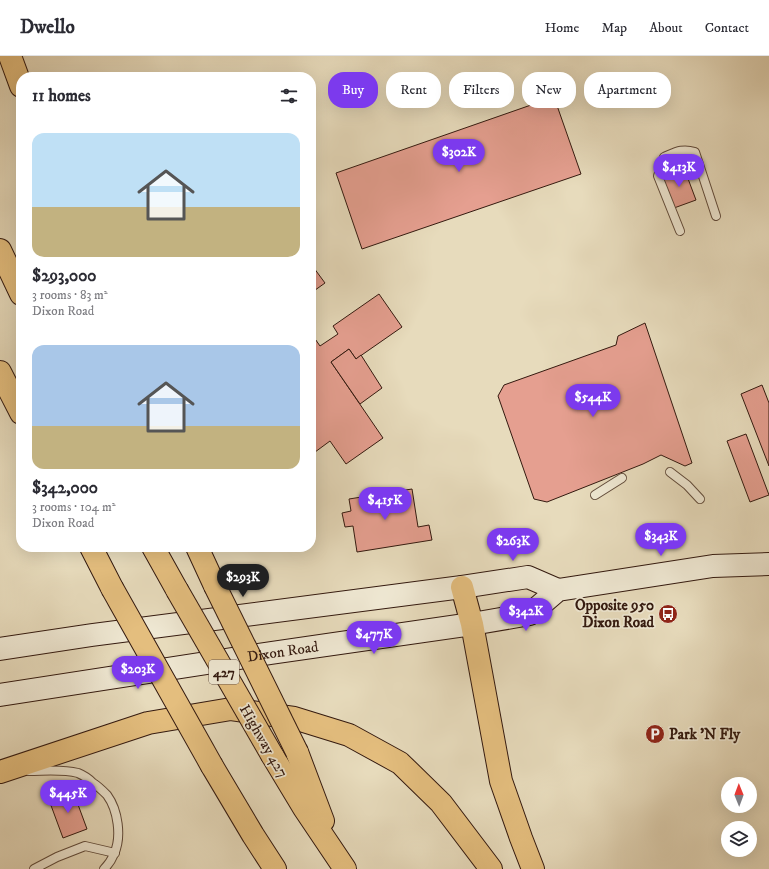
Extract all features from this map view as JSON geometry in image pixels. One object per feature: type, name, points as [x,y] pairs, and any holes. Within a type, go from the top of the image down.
[{"type":"highway","points":[[10,56],[16,72]]},
{"type":"highway","points":[[0,250],[16,284]]},
{"type":"highway","points":[[0,372],[16,403]]},
{"type":"highway","points":[[94,552],[112,588],[212,766],[275,869]]},
{"type":"highway","name":"Highway 427","points":[[156,552],[272,755],[304,808],[342,866]]},
{"type":"highway","points":[[198,552],[297,752],[330,841],[342,866]]},
{"type":"highway","points":[[462,587],[472,624],[501,781],[520,838],[533,869]]},
{"type":"highway","points":[[3,771],[148,723],[231,709],[294,718],[349,735],[400,762],[442,803],[491,869]]},
{"type":"main road","points":[[0,648],[528,577],[558,590],[713,566],[769,564]]},
{"type":"main road","name":"Dixon Road","points":[[0,695],[530,614],[558,590]]},
{"type":"lane","points":[[680,230],[658,176],[664,157],[676,152],[686,149],[695,152],[716,216]]},
{"type":"lane","points":[[670,472],[687,485],[700,499]]},
{"type":"lane","points":[[595,495],[622,478]]},
{"type":"lane","points":[[3,771],[64,771],[79,774],[89,779],[99,787],[107,795],[113,806],[118,829],[118,842],[115,853],[104,869]]},
{"type":"lane","points":[[34,869],[57,857],[85,846],[115,853]]},
{"type":"building","points":[[522,108],[558,108],[581,174],[362,249],[336,173]]},
{"type":"building","points":[[684,168],[696,200],[674,208],[662,176]]},
{"type":"building","points":[[316,271],[325,283],[316,289]]},
{"type":"building","points":[[379,294],[402,327],[356,359],[349,349],[331,362],[383,438],[346,464],[330,441],[316,451],[316,340],[320,346],[338,334],[333,326]]},
{"type":"building","points":[[645,323],[692,463],[685,466],[661,455],[643,464],[547,502],[534,499],[498,396],[504,385],[616,345],[618,336]]},
{"type":"building","points":[[349,349],[356,359],[361,355],[382,388],[360,404],[331,362]]},
{"type":"building","points":[[762,385],[769,403],[769,466],[741,394]]},
{"type":"building","points":[[746,434],[769,495],[750,502],[727,441]]},
{"type":"building","points":[[412,489],[418,527],[429,525],[432,540],[357,552],[353,526],[345,527],[342,513],[351,511],[349,499]]},
{"type":"building","points":[[73,791],[87,829],[63,838],[49,800]]},
{"type":"place","name":"Opposite 950 Dixon Road","points":[[668,614]]},
{"type":"place","name":"Park 'N Fly","points":[[655,734]]}]
